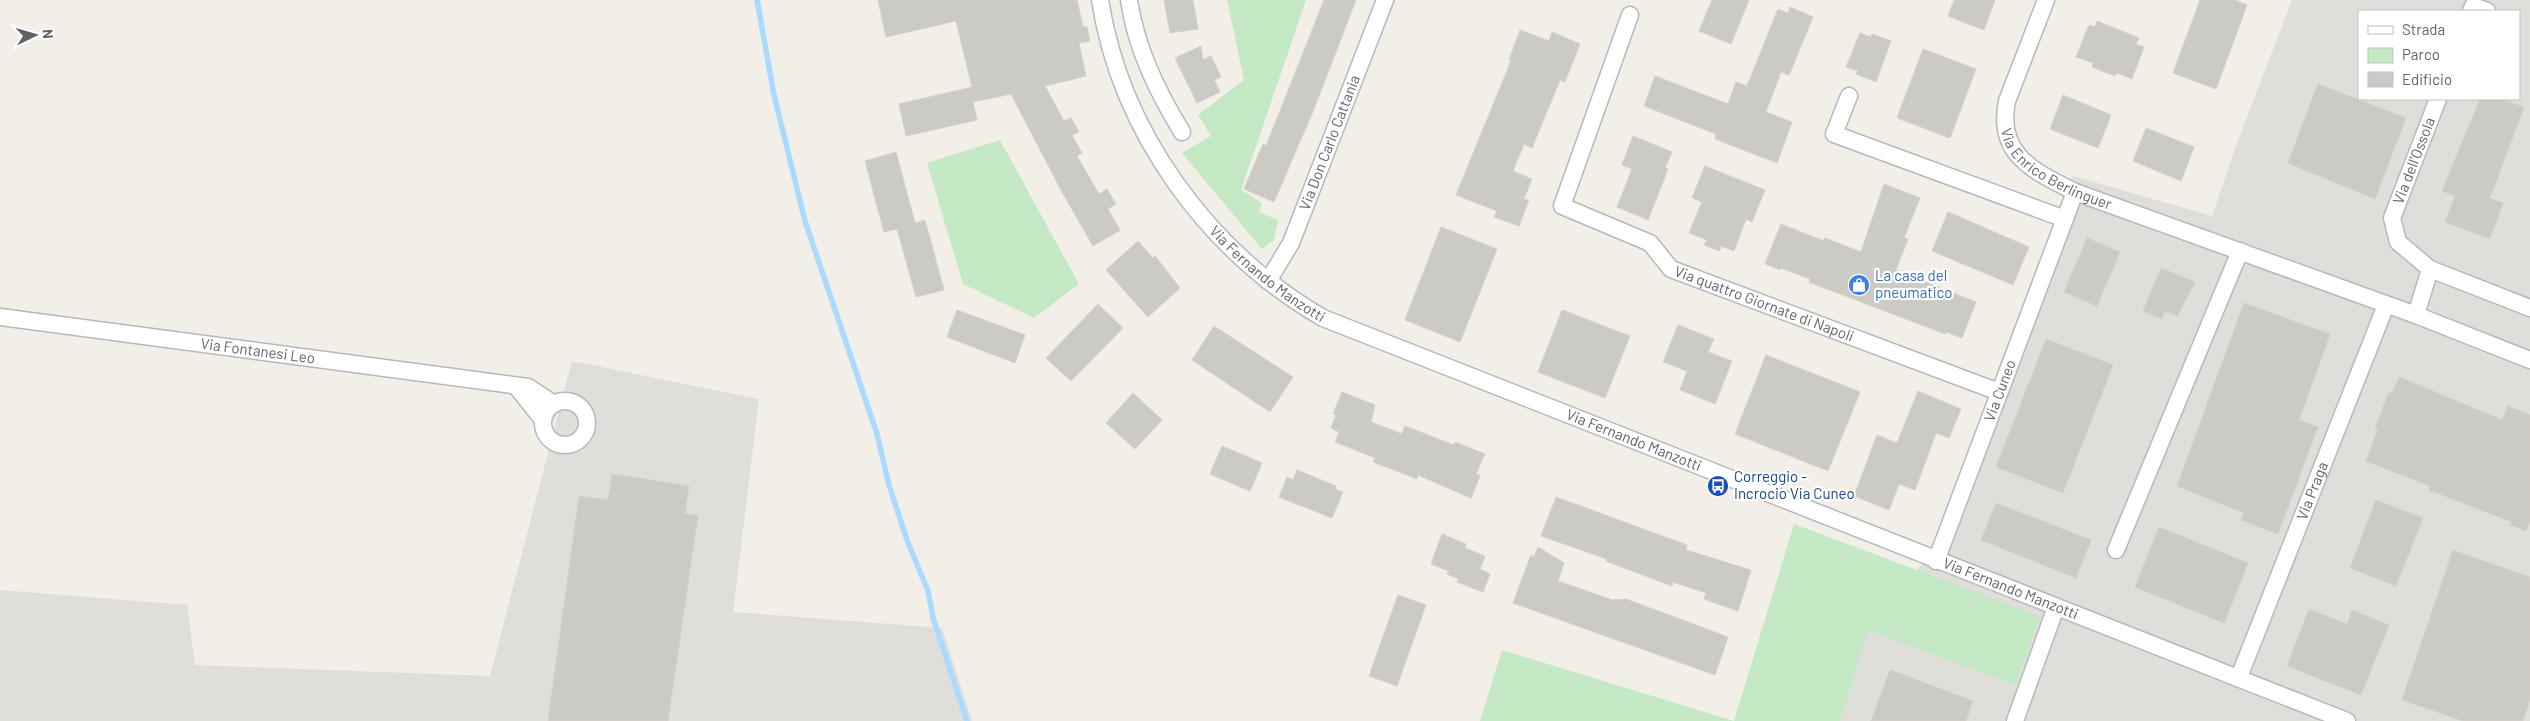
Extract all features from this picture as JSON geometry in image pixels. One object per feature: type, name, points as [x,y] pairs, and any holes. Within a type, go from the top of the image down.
[{"type":"street","name":"Via Fernando Manzotti","points":[[1100,0],[1121,80],[1138,122],[1156,154],[1177,186],[1205,220],[1236,253],[1289,299],[1323,318],[1936,561],[2239,677],[2346,721]]},
{"type":"street","points":[[1129,0],[1143,56],[1163,102],[1182,132]]},
{"type":"street","name":"Via Don Carlo Cattania","points":[[1268,281],[1291,243],[1385,0]]},
{"type":"street","name":"Via Enrico Berlinguer","points":[[2046,0],[2007,101],[2004,126],[2014,150],[2022,162],[2033,170],[2075,192],[2416,315],[2530,360]]},
{"type":"street","points":[[2471,10],[2473,6],[2484,10]]},
{"type":"street","name":"Via quattro Giornate di Napoli","points":[[1630,14],[1562,206],[1650,243],[1671,269],[1999,392]]},
{"type":"street","points":[[1849,96],[1834,134],[2065,218]]},
{"type":"street","name":"Via dell'Ossola","points":[[2438,100],[2392,218],[2398,242],[2430,269],[2530,308]]},
{"type":"street","name":"Via Cuneo","points":[[1936,561],[2075,192]]},
{"type":"street","points":[[2116,550],[2240,251]]},
{"type":"street","points":[[2416,315],[2430,269]]},
{"type":"street","name":"Via Praga","points":[[2239,677],[2386,305]]},
{"type":"street","name":"Via Fontanesi Leo","points":[[0,317],[528,387],[554,404]]},
{"type":"street","points":[[516,386],[543,420]]},
{"type":"street","points":[[570,401],[579,406],[587,421],[584,434],[573,444],[557,444],[544,431],[543,420],[548,409],[554,404],[570,401]]},
{"type":"street","points":[[2015,721],[2056,607]]},
{"type":"shaded area","points":[[2292,0],[2530,0],[2530,721],[1831,721],[1856,626],[1935,553],[2073,176],[2212,216],[2237,143]]},
{"type":"shaded area","points":[[572,361],[759,399],[733,612],[942,628],[972,721],[0,721],[0,590],[187,605],[195,665],[490,676]]},
{"type":"green space","points":[[1227,0],[1306,0],[1241,190],[1262,203],[1259,212],[1278,220],[1274,240],[1262,249],[1182,153],[1211,136],[1198,115],[1244,80]]},
{"type":"green space","points":[[1000,140],[1079,284],[1034,318],[963,284],[927,163]]},
{"type":"green space","points":[[1794,524],[2040,616],[2015,685],[1868,630],[1840,721],[1734,721]]},
{"type":"green space","points":[[1502,650],[1734,721],[1480,721]]},
{"type":"building","points":[[878,0],[1077,0],[1083,27],[1087,27],[1090,41],[1079,43],[1086,76],[1045,86],[1064,121],[1071,118],[1079,132],[1072,135],[1082,153],[1077,156],[1099,194],[1107,189],[1116,204],[1108,209],[1120,230],[1093,246],[1062,192],[1011,94],[973,102],[977,120],[906,136],[899,104],[972,87],[956,21],[886,37]]},
{"type":"building","points":[[1164,0],[1193,0],[1198,29],[1170,33]]},
{"type":"building","points":[[1324,0],[1356,0],[1314,109],[1274,202],[1244,189],[1263,144],[1266,146]]},
{"type":"building","points":[[1712,0],[1749,0],[1731,44],[1699,31]]},
{"type":"building","points":[[1954,0],[1995,0],[1984,30],[1948,16]]},
{"type":"building","points":[[2200,0],[2235,0],[2247,5],[2216,89],[2173,73]]},
{"type":"building","points":[[1790,7],[1813,17],[1789,75],[1781,72],[1766,112],[1792,122],[1777,163],[1715,139],[1716,134],[1644,106],[1655,76],[1728,104],[1736,82],[1747,86],[1778,9],[1788,13]]},
{"type":"building","points":[[2097,21],[2139,38],[2136,44],[2144,47],[2132,79],[2117,73],[2115,76],[2092,67],[2093,63],[2076,57],[2089,25],[2095,27]]},
{"type":"building","points":[[1520,30],[1549,41],[1552,32],[1580,44],[1565,82],[1560,80],[1532,148],[1524,144],[1513,171],[1532,179],[1524,199],[1529,200],[1519,226],[1494,217],[1497,211],[1456,195],[1511,61],[1509,60]]},
{"type":"building","points":[[1860,33],[1871,37],[1872,34],[1891,41],[1876,82],[1856,74],[1858,71],[1846,67]]},
{"type":"building","points":[[1201,46],[1203,60],[1211,56],[1221,77],[1214,80],[1220,92],[1197,103],[1175,58]]},
{"type":"building","points":[[1923,49],[1976,69],[1950,138],[1897,118]]},
{"type":"building","points":[[2318,84],[2406,118],[2375,199],[2288,163]]},
{"type":"building","points":[[2063,95],[2111,115],[2098,148],[2050,129]]},
{"type":"building","points":[[2480,100],[2505,100],[2524,107],[2490,198],[2503,203],[2490,239],[2445,222],[2455,196],[2442,191]]},
{"type":"building","points":[[2146,128],[2194,147],[2181,181],[2133,161]]},
{"type":"building","points":[[1633,136],[1672,152],[1665,168],[1668,169],[1648,220],[1617,207],[1632,169],[1622,165]]},
{"type":"building","points":[[896,152],[915,223],[925,220],[944,290],[916,297],[897,229],[884,232],[865,161]]},
{"type":"building","points":[[1705,166],[1765,190],[1752,222],[1746,219],[1734,251],[1721,246],[1719,251],[1704,245],[1707,240],[1689,233],[1702,202],[1692,198]]},
{"type":"building","points":[[1884,184],[1920,198],[1904,238],[1908,239],[1896,270],[1976,302],[1962,338],[1946,332],[1945,334],[1809,282],[1810,279],[1765,264],[1781,224],[1824,241],[1825,238],[1861,252]]},
{"type":"building","points":[[1948,212],[2029,247],[2013,285],[1932,251]]},
{"type":"building","points":[[1441,227],[1497,249],[1460,342],[1405,320]]},
{"type":"building","points":[[2087,238],[2120,252],[2097,306],[2064,292]]},
{"type":"building","points":[[1138,241],[1153,258],[1155,256],[1180,288],[1148,317],[1106,270]]},
{"type":"building","points":[[2161,268],[2195,282],[2177,316],[2165,311],[2162,319],[2143,311]]},
{"type":"building","points":[[2244,303],[2330,334],[2299,420],[2318,427],[2278,534],[2241,520],[2244,513],[2177,486]]},
{"type":"building","points":[[1098,304],[1123,328],[1071,381],[1046,358]]},
{"type":"building","points":[[957,310],[1025,335],[1015,363],[947,337]]},
{"type":"building","points":[[1562,310],[1630,336],[1605,398],[1538,372]]},
{"type":"building","points":[[1678,325],[1714,339],[1708,352],[1732,361],[1715,404],[1680,390],[1687,371],[1663,362]]},
{"type":"building","points":[[1214,326],[1293,377],[1270,412],[1192,360]]},
{"type":"building","points":[[2046,339],[2113,365],[2063,493],[1996,467]]},
{"type":"building","points":[[1766,355],[1860,392],[1828,471],[1735,434]]},
{"type":"building","points":[[2399,377],[2502,420],[2508,406],[2530,415],[2530,521],[2526,531],[2511,525],[2512,522],[2429,490],[2430,486],[2366,461],[2378,429],[2375,428],[2389,392],[2392,393]]},
{"type":"building","points":[[1918,391],[1961,409],[1949,438],[1936,433],[1915,490],[1899,484],[1889,510],[1854,496],[1877,435],[1897,443]]},
{"type":"building","points":[[1342,392],[1375,405],[1371,422],[1402,434],[1405,426],[1454,445],[1455,442],[1485,454],[1476,474],[1480,476],[1471,498],[1418,475],[1417,479],[1373,462],[1375,458],[1335,442],[1339,432],[1331,428],[1336,415],[1333,414]]},
{"type":"building","points":[[1133,393],[1162,420],[1135,449],[1106,423]]},
{"type":"building","points":[[1222,446],[1262,463],[1250,491],[1210,474]]},
{"type":"building","points":[[1297,470],[1336,486],[1335,489],[1343,492],[1332,518],[1279,497],[1287,477],[1293,480]]},
{"type":"building","points":[[612,474],[689,486],[685,514],[698,515],[668,721],[548,721],[579,496],[608,500]]},
{"type":"building","points":[[1556,497],[1687,545],[1686,550],[1751,570],[1738,611],[1704,599],[1706,593],[1673,582],[1672,586],[1606,561],[1607,559],[1541,536]]},
{"type":"building","points":[[2376,500],[2423,518],[2396,586],[2350,568]]},
{"type":"building","points":[[1996,503],[2091,540],[2076,578],[1981,540]]},
{"type":"building","points":[[2159,527],[2248,563],[2224,623],[2135,587]]},
{"type":"building","points":[[1442,534],[1466,544],[1465,548],[1485,556],[1480,569],[1490,574],[1483,592],[1457,582],[1459,579],[1447,574],[1449,571],[1431,564]]},
{"type":"building","points":[[1538,547],[1564,563],[1558,581],[1612,600],[1626,599],[1728,637],[1715,675],[1513,603],[1531,555],[1534,557]]},
{"type":"building","points":[[2453,550],[2530,577],[2530,700],[2523,721],[2463,721],[2402,700]]},
{"type":"building","points":[[1398,595],[1426,605],[1397,686],[1369,676]]},
{"type":"building","points":[[2309,609],[2347,624],[2352,610],[2389,625],[2361,695],[2287,666]]},
{"type":"building","points":[[1890,670],[1973,701],[1966,721],[1871,721]]},
{"type":"waterway","points":[[757,0],[774,95],[805,221],[877,434],[889,485],[907,540],[928,591],[933,618],[967,721]]},
{"type":"place","name":"La casa del pneumatico","points":[[1859,285]]},
{"type":"place","name":"Correggio - Incrocio Via Cuneo","points":[[1718,486]]}]
